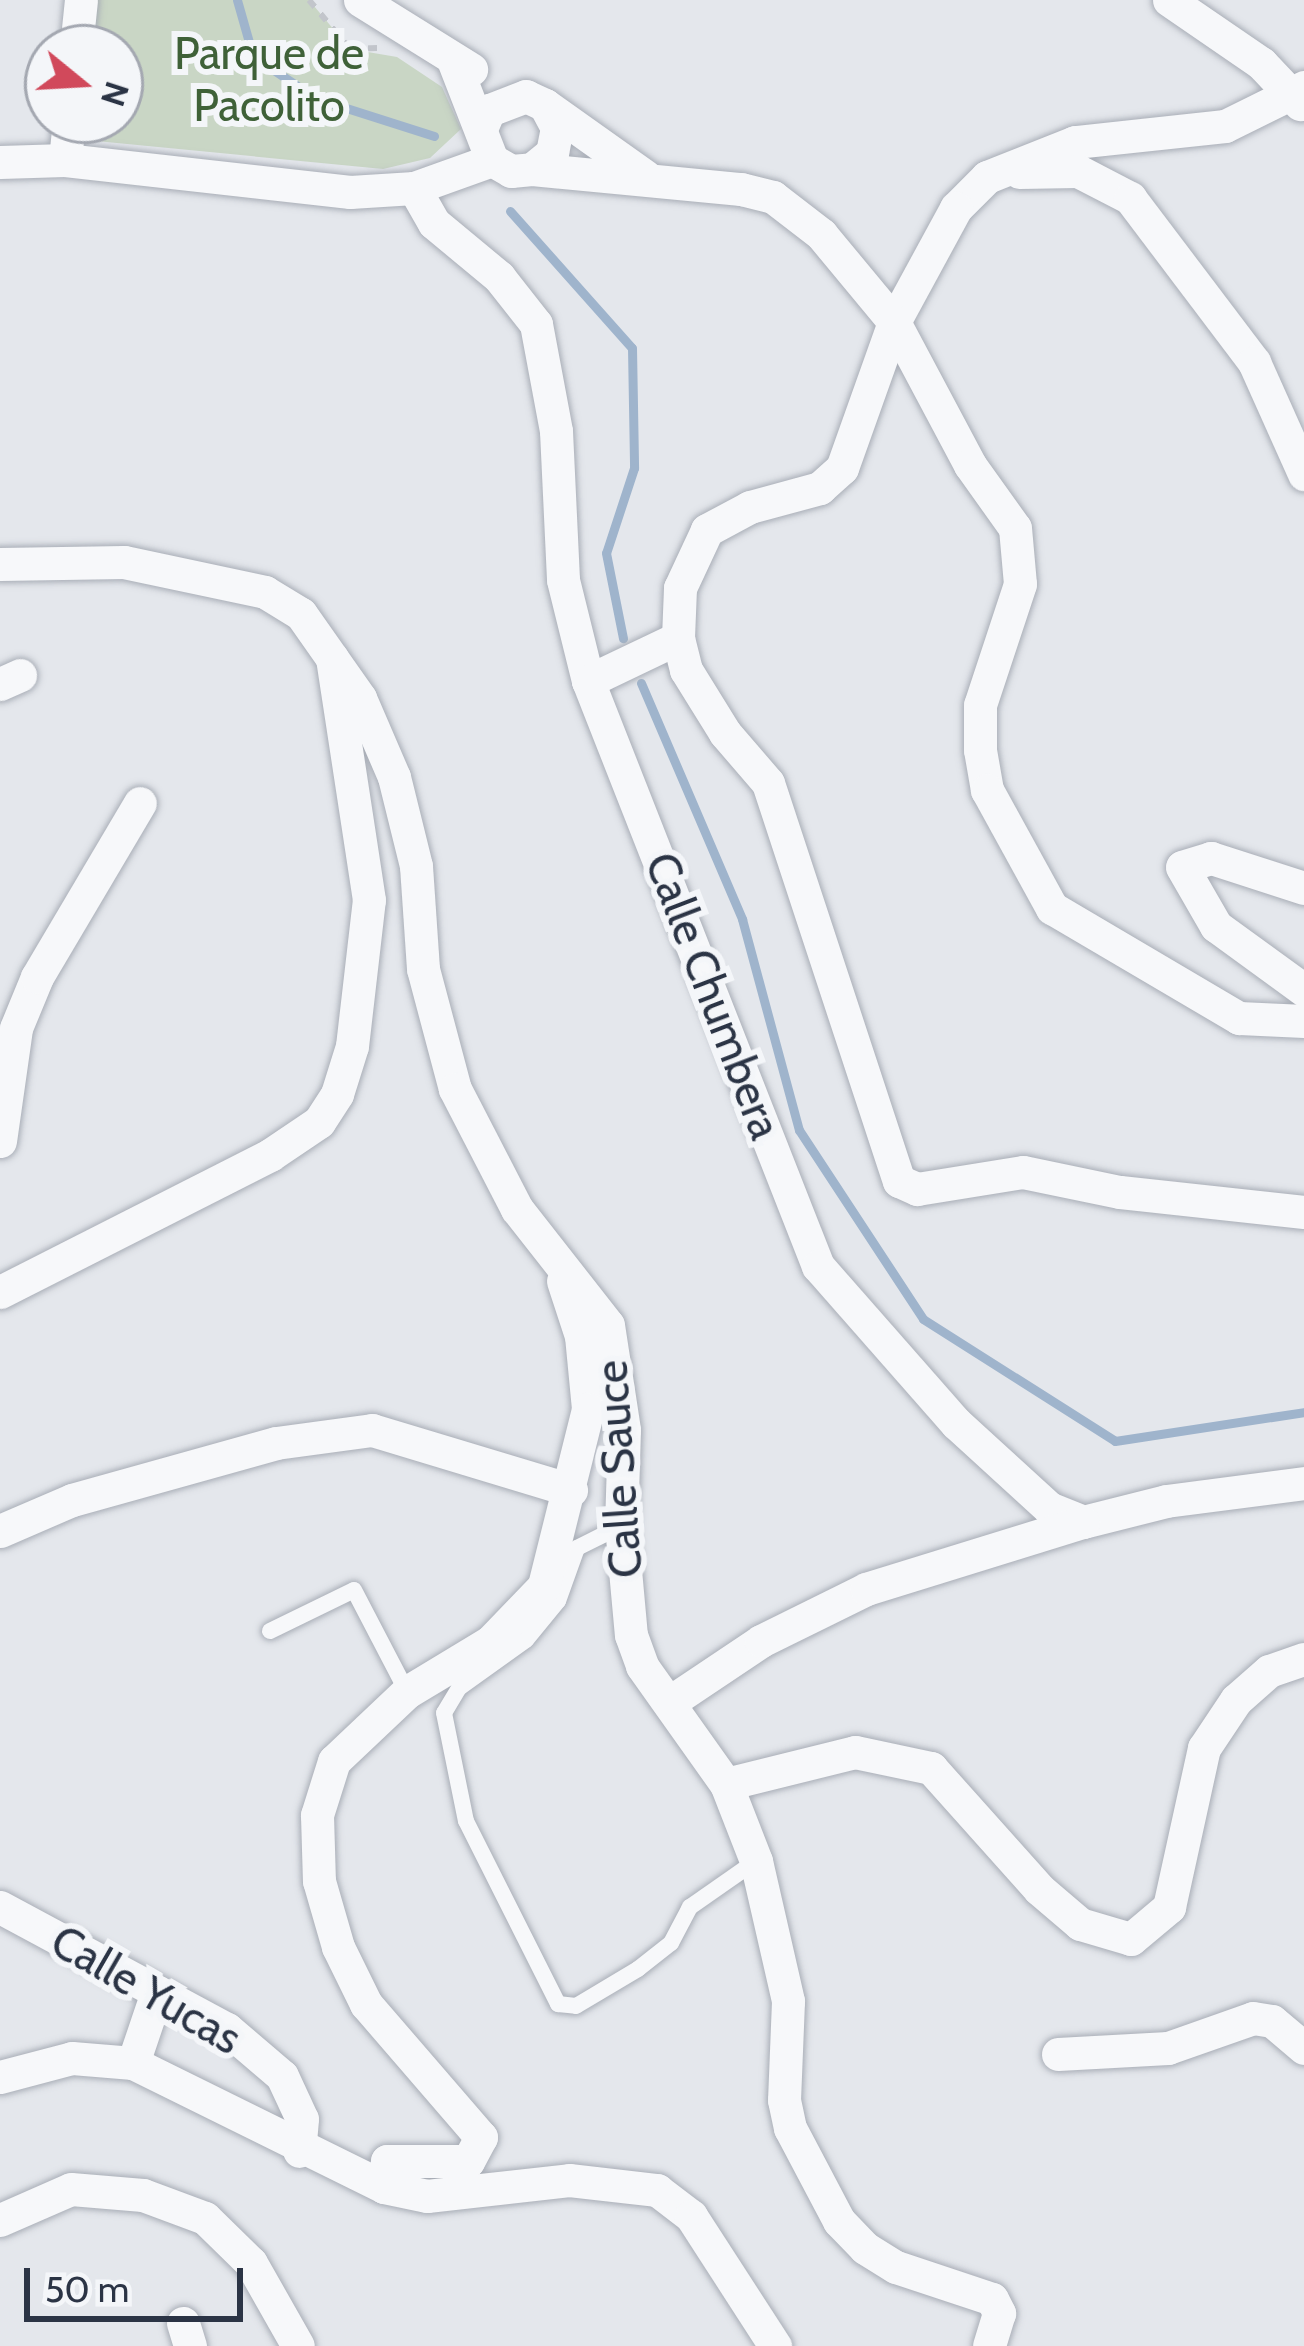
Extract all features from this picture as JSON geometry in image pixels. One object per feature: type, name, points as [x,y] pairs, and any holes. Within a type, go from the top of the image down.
[{"type":"street","points":[[361,0],[453,60],[535,100],[646,177]]},
{"type":"street","points":[[1169,0],[1300,96]]},
{"type":"street","points":[[453,60],[487,145],[511,171],[646,177],[773,197],[821,234],[894,322],[970,465],[1015,529],[1020,584],[980,705],[980,750],[987,790],[1052,908],[1239,1018],[1304,1021]]},
{"type":"street","points":[[1300,96],[1226,126],[1075,142],[987,177],[956,208],[894,322],[842,468],[820,488],[750,507],[707,530],[680,588],[678,638],[686,670],[715,718],[768,783],[899,1181],[917,1190],[1023,1172],[1304,1212]]},
{"type":"street","points":[[487,145],[489,110],[535,100]]},
{"type":"street","points":[[532,169],[552,153],[557,128],[535,100]]},
{"type":"street","points":[[65,160],[67,144]]},
{"type":"street","points":[[0,162],[65,160],[350,192],[414,188],[487,145]]},
{"type":"street","points":[[987,177],[1078,171],[1130,198],[1254,362],[1304,474]]},
{"type":"street","name":"Calle Chumbera","points":[[414,188],[434,224],[499,277],[536,324],[556,430],[563,580],[588,681],[818,1266],[1024,1489],[1083,1522]]},
{"type":"street","name":"Calle Sauce","points":[[0,564],[124,562],[217,578],[301,614],[332,656],[394,778],[416,866],[423,969],[455,1089],[517,1209],[608,1325],[624,1430],[621,1526],[631,1635],[642,1666],[674,1700],[726,1784],[756,1862],[788,2001],[784,2100],[819,2188],[865,2248],[896,2267],[992,2300],[999,2313],[989,2346]]},
{"type":"street","points":[[588,681],[678,638]]},
{"type":"street","points":[[0,1292],[270,1155],[319,1122],[337,1094],[352,1046],[369,900],[332,656]]},
{"type":"street","points":[[0,1141],[16,1028],[37,977],[140,802]]},
{"type":"street","points":[[1304,888],[1211,858],[1183,867],[1216,926],[1304,990]]},
{"type":"street","points":[[384,2187],[387,2161],[468,2161],[481,2137],[365,2004],[338,1947],[320,1881],[317,1815],[334,1761],[407,1692],[490,1642],[544,1586],[588,1409],[581,1336],[555,1257]]},
{"type":"street","points":[[0,1531],[73,1500],[161,1481],[276,1443],[372,1430],[571,1490]]},
{"type":"street","points":[[674,1700],[761,1641],[866,1589],[1166,1501],[1304,1483]]},
{"type":"street","points":[[726,1784],[855,1752],[931,1768],[1039,1889],[1080,1924],[1131,1939],[1169,1907],[1204,1748],[1236,1700],[1269,1671],[1304,1659]]},
{"type":"street","name":"Calle Yucas","points":[[0,1907],[227,2029],[282,2076],[302,2119],[299,2151]]},
{"type":"street","points":[[133,2063],[158,1992]]},
{"type":"street","points":[[1058,2054],[1168,2048],[1253,2018],[1272,2021],[1304,2048]]},
{"type":"street","points":[[0,2077],[72,2058],[133,2063],[299,2151],[384,2187],[427,2196],[569,2180],[657,2190],[691,2216],[775,2346]]},
{"type":"street","points":[[0,2220],[71,2189],[142,2195],[205,2218],[251,2263],[298,2346]]},
{"type":"lane","points":[[621,1526],[577,1548],[558,1601],[526,1640],[459,1688],[444,1713],[466,1821],[557,2004],[576,2006],[638,1969],[671,1943],[690,1907],[756,1862]]},
{"type":"lane","points":[[270,1631],[354,1590],[407,1692]]},
{"type":"green space","name":"Parque de Pacolito","points":[[94,0],[309,0],[350,49],[397,57],[442,87],[461,129],[430,158],[383,169],[127,144],[144,144],[144,24],[92,24]]},
{"type":"waterway","points":[[237,0],[253,56],[315,98],[434,136]]},
{"type":"waterway","points":[[510,211],[632,348],[634,468],[606,553],[623,638]]},
{"type":"waterway","points":[[641,683],[742,919],[799,1130],[923,1319],[1115,1441],[1304,1412]]}]
